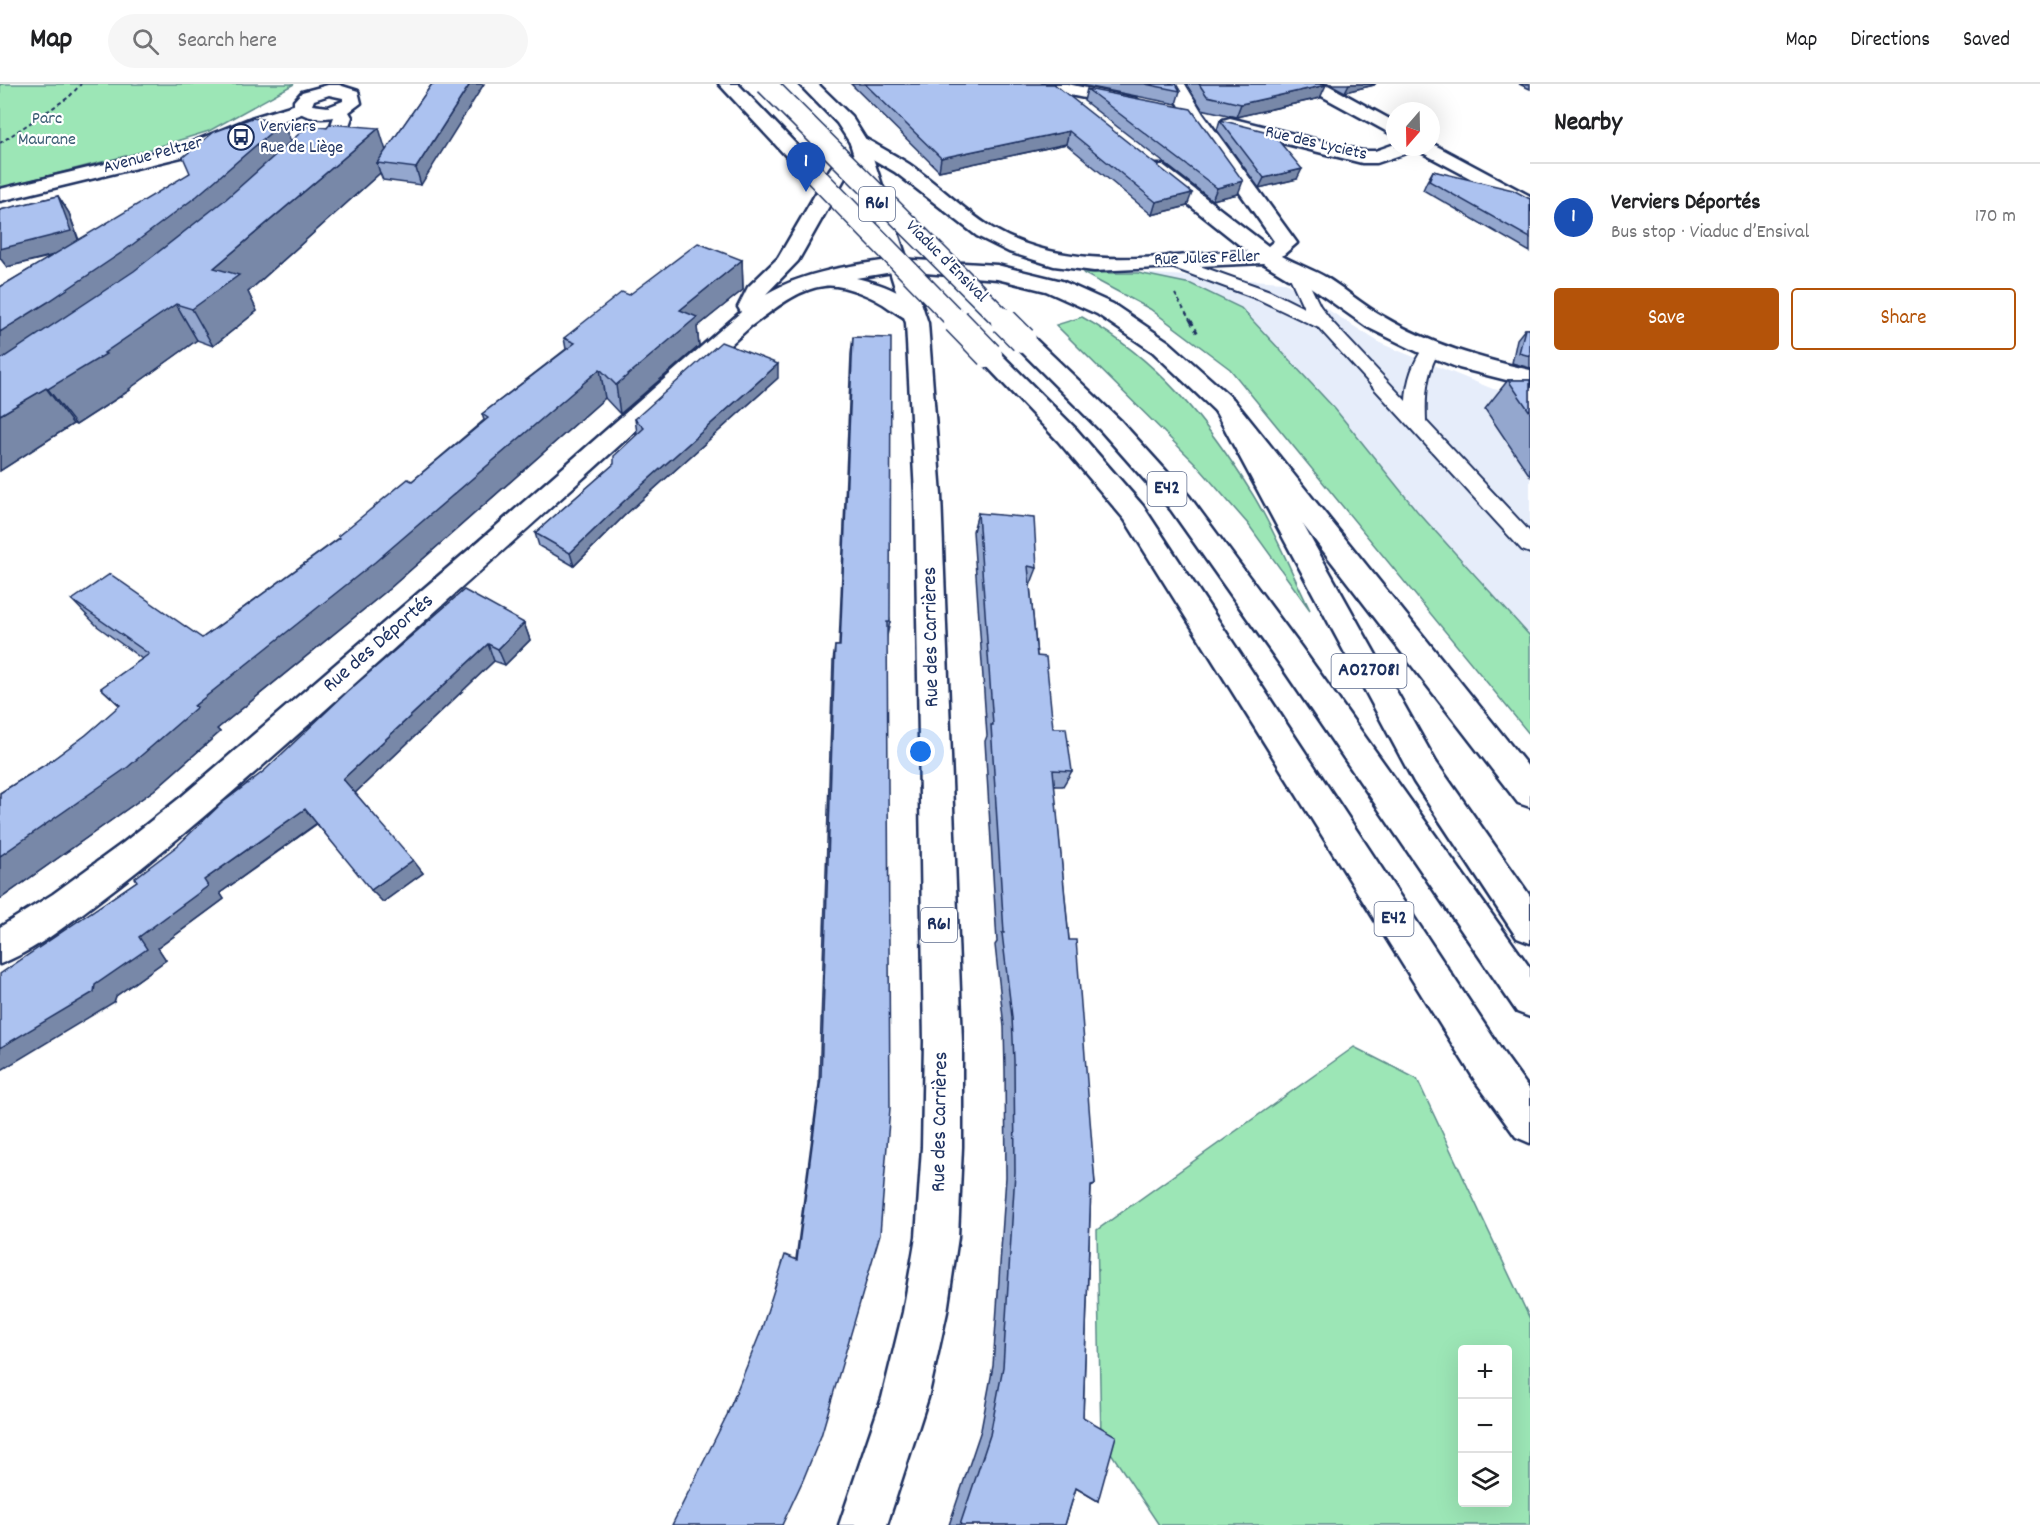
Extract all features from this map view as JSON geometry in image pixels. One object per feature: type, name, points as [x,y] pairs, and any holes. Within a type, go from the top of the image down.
[{"type":"main road","points":[[714,84],[764,124]]},
{"type":"main road","name":"E42","points":[[728,84],[764,124]]},
{"type":"main road","name":"R61","points":[[759,84],[840,169],[897,265]]},
{"type":"main road","name":"Viaduc d’Ensival","points":[[766,84],[1111,426],[1180,503],[1297,665],[1530,999]]},
{"type":"main road","name":"R61","points":[[808,84],[844,120],[859,143]]},
{"type":"main road","points":[[1176,84],[1276,250]]},
{"type":"main road","points":[[1313,84],[1386,125]]},
{"type":"main road","points":[[1049,85],[1150,106]]},
{"type":"main road","points":[[1049,85],[1078,108]]},
{"type":"main road","points":[[298,171],[340,127],[343,117],[342,95]]},
{"type":"main road","name":"Avenue Peltzer","points":[[0,195],[191,149],[303,106],[310,112],[324,113],[342,95]]},
{"type":"main road","name":"Rue des Lyciets","points":[[1172,111],[1362,158],[1377,158],[1386,154]]},
{"type":"main road","name":"Viaduc d’Ensival","points":[[764,124],[1067,435],[1134,513],[1484,1058],[1530,1123]]},
{"type":"main road","name":"Rue Jules Feller","points":[[859,143],[902,168],[984,232],[1016,248],[1054,260],[1094,265],[1169,260],[1232,260],[1276,250],[1307,277],[1375,322],[1431,349],[1467,363],[1530,378]]},
{"type":"main road","name":"Rue des Carrières","points":[[859,143],[914,315],[921,366],[928,495],[943,1042],[942,1147],[937,1237],[925,1312],[905,1398],[863,1525]]},
{"type":"main road","points":[[1440,155],[1530,204]]},
{"type":"main road","points":[[1144,160],[1276,250]]},
{"type":"main road","points":[[776,272],[787,261],[840,169]]},
{"type":"main road","name":"Rue des Déportés","points":[[743,321],[756,292],[776,272],[812,261],[851,255],[897,265]]},
{"type":"main road","points":[[897,265],[997,272],[1035,281],[1074,294],[1105,309],[1161,346],[1224,405],[1530,793]]},
{"type":"main road","name":"Rue des Déportés","points":[[0,947],[64,905],[126,860],[192,807],[505,534],[743,321],[784,293],[856,271],[897,265]]},
{"type":"main road","points":[[824,280],[861,284],[874,289],[887,295],[914,315]]},
{"type":"main road","name":"A027081","points":[[1224,405],[1425,772],[1530,926]]},
{"type":"lane","points":[[1169,260],[1264,295],[1326,326]]},
{"type":"lane","points":[[1307,277],[1312,307],[1326,326],[1530,545]]},
{"type":"lane","points":[[1416,421],[1415,393],[1421,363],[1431,349]]},
{"type":"path","points":[[0,143],[69,97],[81,84]]},
{"type":"shaded area","points":[[1138,273],[1284,282],[1382,344],[1493,389],[1530,395],[1530,636],[1417,511],[1335,409],[1241,309],[1191,284]]},
{"type":"green space","name":"Parc Maurane","points":[[0,84],[294,84],[209,131],[141,152],[0,188]]},
{"type":"green space","points":[[1083,273],[1138,273],[1191,284],[1241,308],[1335,409],[1417,511],[1530,636],[1530,735],[1230,369],[1150,309]]},
{"type":"green space","points":[[1082,317],[1134,352],[1158,373],[1179,394],[1218,442],[1261,509],[1310,610],[1248,524],[1195,463],[1056,325]]},
{"type":"green space","points":[[1354,1047],[1417,1079],[1530,1319],[1530,1525],[1159,1525],[1101,1438],[1097,1230]]},
{"type":"building","points":[[432,84],[470,84],[416,168],[377,163]]},
{"type":"building","points":[[865,84],[1054,84],[1192,193],[1156,202],[1069,131],[941,158]]},
{"type":"building","points":[[1145,84],[1176,84],[1180,91]]},
{"type":"building","points":[[1199,84],[1326,85],[1241,104],[1207,96]]},
{"type":"building","points":[[1087,89],[1191,109],[1243,181],[1217,188]]},
{"type":"building","points":[[252,118],[283,122],[197,196],[124,251],[0,332],[0,287],[190,173],[183,157],[214,132]]},
{"type":"building","points":[[1220,120],[1272,133],[1302,169],[1264,178]]},
{"type":"building","points":[[330,124],[379,128],[214,268],[239,275],[192,309],[176,304],[104,353],[106,354],[0,415],[0,360],[134,271],[226,199],[309,125],[327,128]]},
{"type":"building","points":[[1433,171],[1513,190],[1530,199],[1530,238],[1429,181]]},
{"type":"building","points":[[58,196],[71,231],[0,249],[0,210]]},
{"type":"building","points":[[698,243],[742,260],[680,310],[697,317],[616,385],[600,369],[375,562],[194,706],[197,707],[128,767],[0,856],[0,793],[48,763],[86,735],[120,705],[101,688],[149,654],[72,600],[110,574],[202,638],[340,538],[338,536],[408,479],[412,481],[488,418],[482,414],[575,343],[564,338],[622,292],[629,295]]},
{"type":"building","points":[[1525,329],[1530,329],[1530,356],[1519,353]]},
{"type":"building","points":[[853,337],[891,338],[890,622],[887,622],[890,1108],[880,1234],[821,1436],[782,1525],[672,1525],[727,1415],[761,1331],[785,1255],[797,1260],[821,1077],[835,646],[840,646]]},
{"type":"building","points":[[721,342],[778,364],[623,502],[570,553],[535,533],[614,464],[614,456],[644,428],[635,419]]},
{"type":"building","points":[[1508,380],[1530,380],[1530,412]]},
{"type":"building","points":[[978,513],[1034,518],[1037,568],[1028,566],[1037,656],[1046,657],[1053,728],[1066,728],[1072,771],[1053,770],[1069,940],[1076,940],[1095,1184],[1091,1185],[1083,1417],[1116,1436],[1098,1501],[1076,1488],[1065,1525],[960,1525],[990,1435],[1003,1367],[1015,1172],[1012,1017],[1002,933],[1004,933],[991,725],[993,725]]},
{"type":"building","points":[[464,590],[524,623],[498,649],[488,644],[343,779],[413,860],[371,890],[305,809],[204,880],[208,886],[139,937],[147,949],[95,985],[94,992],[0,1048],[0,974],[137,881],[135,878],[177,846],[222,803],[264,771],[346,693]]},
{"type":"place","name":"Verviers Rue de Liège","points":[[241,137]]},
{"type":"place","name":"Verviers Déportés","points":[[806,192]]}]
